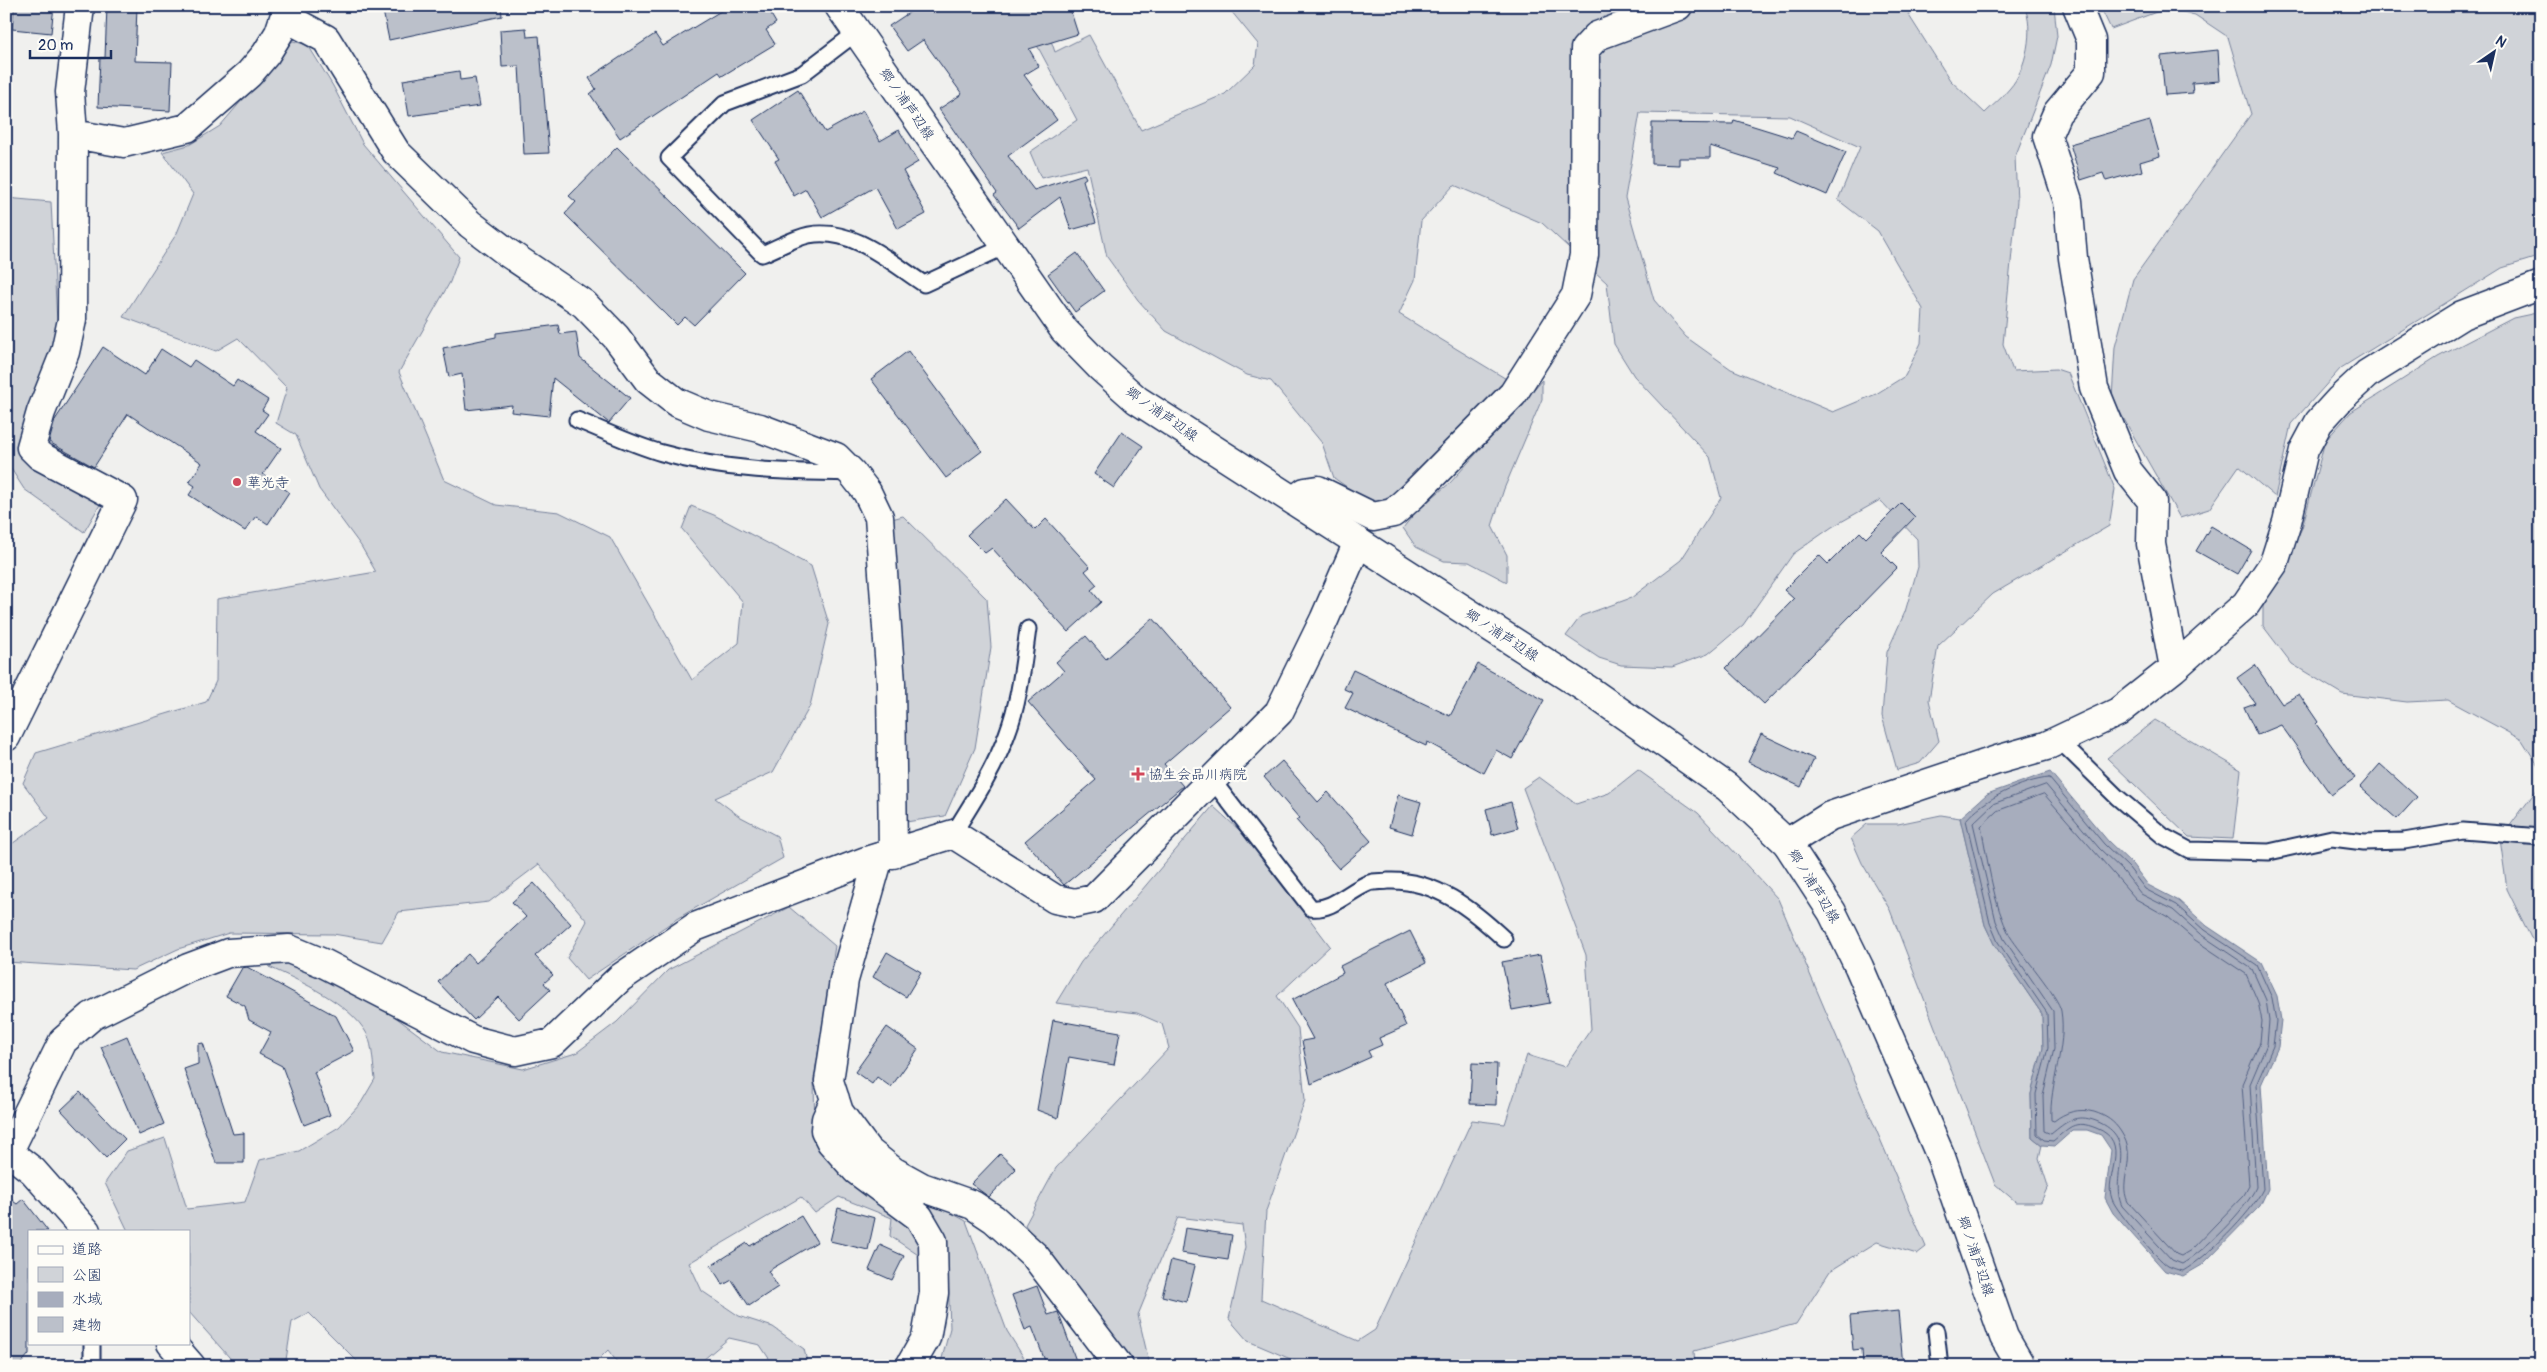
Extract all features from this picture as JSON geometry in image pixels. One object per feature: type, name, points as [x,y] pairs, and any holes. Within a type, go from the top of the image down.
[{"type":"main road","points":[[6,737],[123,500],[40,456],[31,446],[41,412],[65,352],[72,320],[73,134],[70,92],[80,6]]},
{"type":"main road","name":"郷ノ浦芦辺線","points":[[839,6],[1064,330],[1130,393],[1590,691],[1727,787],[1787,844],[1832,912],[1859,967],[1941,1157],[2004,1338],[2021,1366]]},
{"type":"main road","points":[[1295,500],[1306,492],[1318,490],[1373,517],[1393,513],[1514,394],[1576,295],[1584,255],[1585,50],[1597,36],[1678,6]]},
{"type":"main road","points":[[2077,6],[2091,40],[2091,72],[2057,113],[2047,136],[2068,201],[2073,258],[2094,388],[2128,471],[2152,501],[2152,544],[2174,668]]},
{"type":"main road","points":[[73,134],[124,143],[187,128],[249,74],[275,40],[287,12],[326,39],[396,152],[470,224],[508,253],[584,304],[616,337],[648,380],[676,402],[709,416],[760,428],[836,457],[852,473],[867,492],[880,517],[891,683],[886,856],[844,980],[829,1081],[839,1112],[868,1152],[893,1171],[922,1187],[973,1205],[994,1219],[1035,1256],[1119,1366]]},
{"type":"main road","points":[[1787,844],[1830,816],[2059,740],[2118,712],[2174,668],[2246,604],[2274,563],[2287,522],[2304,450],[2319,422],[2340,399],[2367,374],[2462,315],[2541,285]]},
{"type":"main road","points":[[85,1230],[33,1171],[8,1150],[63,1041],[92,1016],[188,968],[228,954],[289,949],[325,964],[473,1040],[515,1051],[552,1042],[620,978],[694,927],[886,856],[953,834],[1055,898],[1075,903],[1094,899],[1279,712],[1324,620],[1358,542]]},
{"type":"main road","points":[[835,1100],[826,1119],[825,1130],[831,1142],[856,1170],[918,1217],[933,1241],[934,1293],[926,1338],[910,1366]]},
{"type":"main road","points":[[173,1344],[191,1366]]},
{"type":"lane","points":[[857,32],[802,74],[724,103],[669,158],[762,254],[808,235],[830,233],[860,242],[924,284],[1006,246]]},
{"type":"lane","points":[[577,420],[662,453],[720,466],[775,472],[852,473]]},
{"type":"lane","points":[[953,834],[986,781],[1007,733],[1020,687],[1028,629]]},
{"type":"lane","points":[[2059,740],[2117,797],[2163,836],[2188,850],[2269,852],[2332,838],[2364,842],[2404,842],[2463,831],[2541,837]]},
{"type":"lane","points":[[1212,781],[1311,908],[1322,909],[1370,882],[1402,881],[1426,886],[1449,896],[1481,917],[1504,939]]},
{"type":"lane","points":[[1936,1331],[1940,1366]]},
{"type":"lane","points":[[92,1344],[92,1366]]},
{"type":"green space","points":[[1016,6],[1039,6],[1055,52],[1089,35],[1141,130],[1225,94],[1255,65],[1258,44],[1227,6],[1913,6],[1908,14],[1950,80],[1985,113],[2007,91],[2016,80],[2020,71],[2029,37],[2029,26],[2024,6],[2054,6],[2057,36],[2051,65],[2015,157],[2017,201],[2003,344],[2013,371],[2056,369],[2068,373],[2115,489],[2109,526],[1993,594],[1938,646],[1929,700],[1939,741],[1920,763],[1897,770],[1882,716],[1887,652],[1905,612],[1918,567],[1917,539],[1880,500],[1832,527],[1793,554],[1743,625],[1708,654],[1672,667],[1621,665],[1599,658],[1566,636],[1581,616],[1631,598],[1681,560],[1721,498],[1710,457],[1634,376],[1614,344],[1607,283],[1542,223],[1454,185],[1421,221],[1415,280],[1399,314],[1508,380],[1401,491],[1371,504],[1334,478],[1322,443],[1271,381],[1247,375],[1166,331],[1138,300],[1107,257],[1087,167],[1041,178],[1030,152],[1077,120]],"holes":[[[1640,113],[1790,116],[1860,147],[1838,200],[1878,231],[1923,309],[1921,343],[1905,376],[1876,394],[1833,412],[1731,369],[1686,337],[1654,300],[1625,198]]]},
{"type":"green space","points":[[2100,6],[2541,6],[2541,256],[2502,268],[2341,368],[2291,424],[2275,497],[2239,466],[2209,509],[2180,518],[2112,398],[2115,347],[2133,279],[2251,114],[2228,37],[2195,15],[2167,8],[2111,29]]},
{"type":"green space","points":[[293,41],[308,45],[333,86],[363,144],[459,257],[450,282],[399,372],[444,480],[496,505],[559,512],[610,537],[692,680],[739,643],[743,602],[682,529],[691,506],[714,515],[811,566],[829,624],[810,706],[773,772],[715,798],[739,816],[777,836],[783,858],[678,918],[586,980],[567,958],[587,921],[539,864],[489,902],[399,912],[382,942],[333,934],[229,933],[178,949],[133,970],[6,962],[6,848],[49,818],[23,783],[36,753],[206,702],[216,681],[217,599],[376,572],[361,546],[319,489],[296,435],[276,423],[287,388],[238,338],[216,351],[123,317],[177,233],[193,194],[162,152],[189,145],[220,126],[260,79],[283,46]]},
{"type":"green space","points":[[6,198],[51,202],[57,323],[46,377],[25,428],[101,503],[84,532],[24,489],[6,461]]},
{"type":"green space","points":[[2541,312],[2541,770],[2522,740],[2448,700],[2407,702],[2342,694],[2292,664],[2263,626],[2263,607],[2302,528],[2325,441],[2351,412],[2438,357],[2513,318]]},
{"type":"green space","points":[[1542,380],[1542,399],[1504,489],[1492,526],[1507,555],[1507,582],[1469,562],[1444,561],[1416,547],[1403,528],[1418,509],[1450,483]]},
{"type":"green space","points":[[903,516],[987,599],[991,647],[975,748],[945,816],[906,822],[905,672],[888,520]]},
{"type":"green space","points":[[2155,720],[2241,770],[2233,839],[2189,837],[2107,758]]},
{"type":"green space","points":[[1638,770],[1698,813],[1778,899],[1926,1247],[1917,1254],[1877,1242],[1830,1271],[1796,1324],[1694,1351],[1695,1366],[1307,1366],[1248,1341],[1229,1319],[1245,1247],[1242,1225],[1178,1217],[1138,1315],[1150,1366],[1131,1366],[1025,1225],[1056,1168],[1169,1048],[1162,1024],[1137,1013],[1056,1003],[1081,962],[1213,806],[1250,840],[1330,946],[1277,996],[1298,1028],[1305,1100],[1266,1211],[1261,1299],[1358,1341],[1375,1330],[1472,1120],[1505,1124],[1527,1055],[1565,1067],[1591,1029],[1586,955],[1523,788],[1539,777],[1576,804],[1609,793]]},
{"type":"green space","points":[[2541,777],[2541,945],[2531,938],[2507,889],[2500,839],[2538,788]]},
{"type":"green space","points":[[1941,815],[1960,818],[1985,925],[1994,944],[2042,1014],[2043,1048],[2031,1094],[2032,1137],[2042,1145],[2039,1158],[2048,1186],[2041,1202],[2016,1202],[1995,1184],[1890,910],[1862,863],[1851,838],[1867,824],[1898,824]]},
{"type":"green space","points":[[789,907],[835,946],[814,1079],[815,1140],[830,1163],[866,1192],[886,1177],[966,1221],[1007,1331],[1029,1366],[940,1366],[950,1328],[948,1275],[890,1236],[892,1218],[839,1197],[815,1213],[801,1197],[689,1263],[702,1291],[739,1316],[773,1327],[804,1349],[808,1366],[774,1366],[760,1345],[729,1338],[696,1366],[620,1366],[608,1350],[592,1366],[362,1366],[309,1313],[292,1322],[285,1366],[237,1366],[190,1313],[190,1230],[128,1230],[105,1183],[127,1151],[165,1138],[187,1209],[245,1202],[260,1160],[299,1151],[339,1127],[361,1103],[375,1079],[372,1050],[367,1034],[349,1012],[337,1003],[309,986],[269,967],[284,960],[374,1001],[442,1052],[523,1069],[576,1053],[617,1022],[668,970]]},
{"type":"water","points":[[2050,772],[2108,841],[2132,864],[2148,885],[2179,901],[2207,926],[2261,962],[2277,996],[2281,1020],[2278,1047],[2261,1085],[2268,1189],[2260,1206],[2202,1265],[2183,1276],[2165,1271],[2113,1213],[2105,1198],[2111,1150],[2101,1135],[2087,1130],[2073,1130],[2055,1146],[2042,1145],[2032,1137],[2031,1094],[2043,1048],[2042,1014],[1994,944],[1985,925],[1960,818],[1987,794]]},
{"type":"building","points":[[14,6],[54,6],[51,33],[12,29]]},
{"type":"building","points":[[107,6],[137,6],[135,61],[172,62],[170,111],[98,107],[100,58],[105,58]]},
{"type":"building","points":[[382,6],[501,6],[502,16],[389,40]]},
{"type":"building","points":[[729,6],[766,6],[776,23],[766,30],[775,44],[722,76],[719,72],[620,138],[590,94],[596,89],[589,78],[655,34],[663,46]]},
{"type":"building","points":[[919,6],[1069,6],[1078,34],[1029,49],[1039,66],[1024,75],[1057,120],[1008,156],[1034,190],[1084,174],[1086,178],[1083,180],[1096,223],[1071,230],[1060,197],[1019,228],[994,195],[997,193],[939,109],[962,94],[923,40],[907,51],[889,26]]},
{"type":"building","points":[[526,28],[527,37],[539,36],[549,153],[524,154],[519,66],[502,67],[500,30]]},
{"type":"building","points":[[2218,50],[2220,81],[2192,83],[2193,93],[2165,95],[2161,56]]},
{"type":"building","points":[[459,71],[460,80],[475,78],[480,106],[409,116],[403,80]]},
{"type":"building","points":[[798,90],[825,132],[863,111],[880,141],[899,130],[918,162],[903,171],[926,214],[898,229],[875,187],[822,217],[806,189],[794,196],[775,161],[779,159],[753,120]]},
{"type":"building","points":[[1734,120],[1792,138],[1796,131],[1846,152],[1827,195],[1777,173],[1780,168],[1710,146],[1710,158],[1679,158],[1679,165],[1652,164],[1652,123],[1733,124]]},
{"type":"building","points":[[2150,121],[2160,156],[2140,162],[2142,171],[2106,181],[2103,173],[2081,180],[2070,144]]},
{"type":"building","points":[[617,147],[745,273],[694,325],[685,317],[677,325],[565,214],[576,202],[569,196]]},
{"type":"building","points":[[1077,253],[1104,291],[1075,312],[1048,274]]},
{"type":"building","points":[[558,325],[560,334],[576,332],[580,358],[630,398],[609,423],[553,378],[549,416],[511,412],[512,405],[466,410],[462,374],[449,377],[443,348],[496,337],[496,333]]},
{"type":"building","points":[[103,347],[145,375],[161,349],[189,367],[194,360],[233,386],[237,380],[268,400],[262,410],[268,414],[256,431],[281,448],[263,474],[289,492],[268,524],[256,516],[245,531],[189,495],[195,486],[189,482],[202,463],[128,414],[94,467],[49,442],[55,420]]},
{"type":"building","points":[[908,351],[982,451],[946,478],[871,379]]},
{"type":"building","points":[[1122,432],[1143,446],[1114,488],[1094,474]]},
{"type":"building","points":[[1006,499],[1035,530],[1046,519],[1090,567],[1085,571],[1097,585],[1091,590],[1101,602],[1068,632],[992,548],[985,553],[967,535]]},
{"type":"building","points":[[1901,503],[1915,517],[1881,552],[1897,568],[1764,704],[1726,668],[1794,599],[1784,590],[1819,555],[1828,564],[1860,532],[1866,538]]},
{"type":"building","points":[[2211,526],[2251,550],[2237,574],[2196,551]]},
{"type":"building","points":[[1153,618],[1230,707],[1164,764],[1183,786],[1064,885],[1025,841],[1096,780],[1028,702],[1064,671],[1056,662],[1086,636],[1106,659]]},
{"type":"building","points":[[1478,664],[1544,700],[1512,759],[1496,750],[1484,773],[1427,742],[1426,746],[1345,708],[1353,693],[1344,689],[1353,670],[1450,716]]},
{"type":"building","points":[[2255,665],[2282,704],[2299,694],[2318,722],[2316,724],[2355,778],[2331,795],[2281,725],[2257,735],[2244,707],[2255,703],[2237,678]]},
{"type":"building","points":[[1761,734],[1814,759],[1801,787],[1748,762]]},
{"type":"building","points":[[1282,761],[1318,802],[1328,792],[1371,841],[1339,869],[1296,820],[1299,818],[1264,777]]},
{"type":"building","points":[[2380,764],[2417,797],[2397,819],[2360,787]]},
{"type":"building","points":[[1398,795],[1421,802],[1412,834],[1389,827]]},
{"type":"building","points":[[1511,802],[1518,828],[1492,835],[1486,809]]},
{"type":"building","points":[[534,883],[571,924],[535,956],[553,975],[544,983],[550,990],[519,1019],[498,997],[474,1020],[438,982],[468,954],[476,963],[526,917],[512,902]]},
{"type":"building","points":[[1410,931],[1426,963],[1387,983],[1406,1026],[1379,1038],[1382,1045],[1368,1051],[1371,1057],[1311,1084],[1302,1041],[1313,1039],[1292,1000],[1343,973],[1340,966]]},
{"type":"building","points":[[887,952],[921,972],[906,997],[873,977]]},
{"type":"building","points":[[1540,955],[1550,1003],[1512,1010],[1502,962]]},
{"type":"building","points":[[247,967],[336,1016],[354,1051],[314,1072],[330,1115],[304,1125],[282,1066],[259,1054],[271,1032],[249,1020],[245,1006],[226,996],[242,968]]},
{"type":"building","points":[[1053,1020],[1120,1032],[1114,1065],[1069,1057],[1058,1118],[1037,1110]]},
{"type":"building","points":[[887,1027],[918,1049],[891,1087],[877,1077],[872,1084],[855,1072]]},
{"type":"building","points":[[127,1036],[164,1124],[139,1135],[101,1047]]},
{"type":"building","points":[[203,1043],[233,1134],[244,1133],[244,1163],[216,1163],[184,1069],[198,1064],[198,1044]]},
{"type":"building","points":[[1472,1063],[1497,1064],[1496,1105],[1470,1104]]},
{"type":"building","points":[[80,1092],[125,1139],[106,1158],[61,1110]]},
{"type":"building","points":[[1000,1154],[1016,1169],[989,1197],[971,1184]]},
{"type":"building","points":[[6,1196],[17,1204],[23,1199],[47,1230],[28,1230],[29,1354],[19,1366],[6,1366]]},
{"type":"building","points":[[838,1208],[875,1218],[868,1250],[830,1241]]},
{"type":"building","points":[[801,1216],[817,1242],[768,1271],[778,1287],[749,1306],[732,1280],[723,1285],[711,1266],[747,1243],[750,1246]]},
{"type":"building","points":[[1185,1228],[1232,1235],[1228,1260],[1181,1253]]},
{"type":"building","points":[[880,1245],[904,1256],[892,1280],[869,1270]]},
{"type":"building","points":[[1171,1260],[1195,1266],[1186,1302],[1162,1296]]},
{"type":"building","points":[[1037,1286],[1048,1315],[1058,1312],[1078,1366],[1047,1366],[1032,1327],[1025,1330],[1012,1295]]},
{"type":"building","points":[[1898,1311],[1903,1366],[1863,1366],[1862,1349],[1853,1350],[1850,1316]]},
{"type":"place","name":"華光寺","points":[[237,482]]},
{"type":"place","name":"協生会品川病院","points":[[1138,774]]}]
